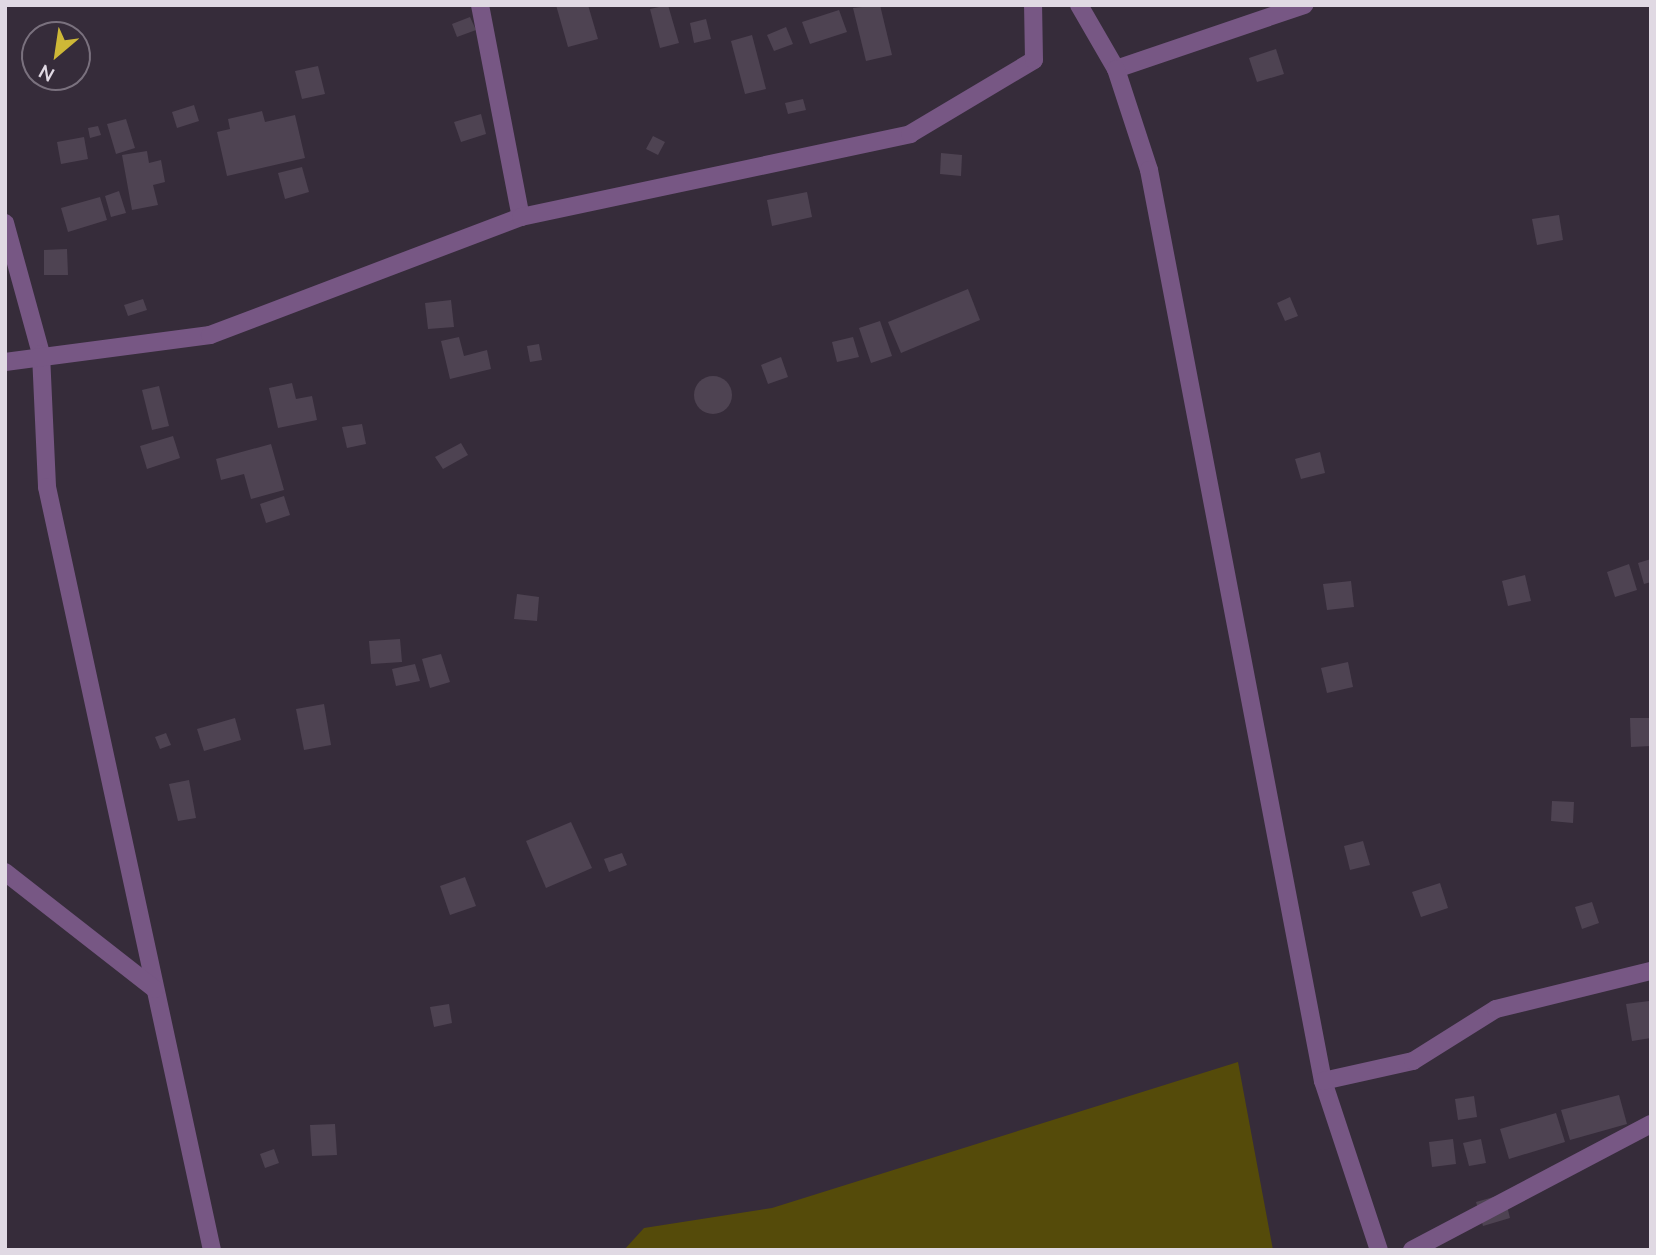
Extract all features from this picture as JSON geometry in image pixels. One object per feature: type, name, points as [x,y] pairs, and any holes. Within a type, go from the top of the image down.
[{"type":"street","points":[[481,5],[521,217]]},
{"type":"street","points":[[5,362],[41,354],[210,335],[521,217],[910,134],[1034,60],[1033,5]]},
{"type":"street","points":[[1079,5],[1116,69],[1149,170],[1323,1081],[1379,1250]]},
{"type":"street","points":[[1116,69],[1304,5]]},
{"type":"street","points":[[5,223],[41,354],[47,487],[212,1250]]},
{"type":"street","points":[[5,872],[155,989]]},
{"type":"street","points":[[1323,1081],[1413,1061],[1496,1009],[1651,971]]},
{"type":"street","points":[[1412,1250],[1651,1124]]},
{"type":"shaded area","points":[[1238,1062],[1273,1250],[624,1250],[644,1228],[772,1208]]},
{"type":"building","points":[[556,5],[588,5],[598,39],[568,47]]},
{"type":"building","points":[[668,5],[679,43],[660,48],[650,9]]},
{"type":"building","points":[[880,5],[892,55],[866,61],[853,8]]},
{"type":"building","points":[[839,10],[847,32],[810,44],[802,22]]},
{"type":"building","points":[[470,17],[476,30],[457,37],[452,24]]},
{"type":"building","points":[[706,19],[711,39],[694,43],[690,23]]},
{"type":"building","points":[[786,27],[793,44],[774,51],[767,35]]},
{"type":"building","points":[[752,35],[766,89],[745,94],[731,41]]},
{"type":"building","points":[[1276,49],[1284,74],[1257,82],[1249,58]]},
{"type":"building","points":[[318,66],[325,94],[302,99],[295,71]]},
{"type":"building","points":[[803,99],[806,110],[788,114],[785,103]]},
{"type":"building","points":[[194,105],[199,121],[177,128],[172,112]]},
{"type":"building","points":[[262,111],[265,122],[295,115],[305,158],[227,176],[217,132],[230,129],[228,119]]},
{"type":"building","points":[[481,114],[486,134],[461,142],[454,122]]},
{"type":"building","points":[[126,119],[135,148],[116,154],[107,124]]},
{"type":"building","points":[[98,126],[101,135],[90,138],[88,128]]},
{"type":"building","points":[[653,136],[665,142],[658,155],[646,149]]},
{"type":"building","points":[[84,137],[88,159],[61,164],[57,142]]},
{"type":"building","points":[[147,151],[149,163],[161,160],[165,182],[153,185],[158,205],[132,210],[122,155]]},
{"type":"building","points":[[941,153],[962,155],[961,176],[940,174]]},
{"type":"building","points":[[302,167],[309,192],[285,199],[278,173]]},
{"type":"building","points":[[119,191],[126,213],[111,217],[105,196]]},
{"type":"building","points":[[807,192],[812,217],[772,226],[767,200]]},
{"type":"building","points":[[100,197],[107,220],[68,232],[61,208]]},
{"type":"building","points":[[1559,215],[1563,240],[1537,245],[1532,219]]},
{"type":"building","points":[[67,249],[68,275],[44,275],[44,250]]},
{"type":"building","points":[[968,289],[980,320],[901,353],[888,322]]},
{"type":"building","points":[[1290,297],[1298,316],[1285,321],[1277,303]]},
{"type":"building","points":[[143,299],[147,310],[128,316],[124,305]]},
{"type":"building","points":[[451,300],[454,327],[428,329],[425,303]]},
{"type":"building","points":[[880,321],[892,356],[871,363],[859,328]]},
{"type":"building","points":[[459,337],[464,356],[487,350],[491,369],[450,379],[441,341]]},
{"type":"building","points":[[853,337],[859,357],[837,362],[832,342]]},
{"type":"building","points":[[539,344],[542,360],[530,362],[527,346]]},
{"type":"building","points":[[781,357],[788,377],[768,384],[761,365]]},
{"type":"building","points":[[713,376],[727,381],[732,395],[727,409],[713,414],[699,409],[694,395],[699,381]]},
{"type":"building","points":[[292,383],[296,399],[312,396],[317,420],[278,428],[269,388]]},
{"type":"building","points":[[159,386],[169,426],[152,430],[142,390]]},
{"type":"building","points":[[362,424],[366,444],[347,448],[342,427]]},
{"type":"building","points":[[173,436],[180,458],[147,469],[140,446]]},
{"type":"building","points":[[461,443],[468,455],[443,469],[435,457]]},
{"type":"building","points":[[271,444],[284,490],[251,499],[244,474],[221,480],[216,459]]},
{"type":"building","points":[[1320,452],[1325,473],[1301,479],[1295,459]]},
{"type":"building","points":[[284,496],[290,515],[266,523],[260,504]]},
{"type":"building","points":[[1651,559],[1651,582],[1644,584],[1638,563]]},
{"type":"building","points":[[1629,564],[1637,590],[1615,597],[1607,572]]},
{"type":"building","points":[[1525,575],[1531,601],[1508,606],[1502,581]]},
{"type":"building","points":[[1351,581],[1354,607],[1327,610],[1323,584]]},
{"type":"building","points":[[517,594],[539,597],[537,621],[514,619]]},
{"type":"building","points":[[400,639],[402,662],[371,664],[369,641]]},
{"type":"building","points":[[441,654],[450,682],[430,688],[422,659]]},
{"type":"building","points":[[1348,662],[1353,687],[1327,693],[1321,668]]},
{"type":"building","points":[[415,664],[420,681],[396,686],[392,669]]},
{"type":"building","points":[[324,704],[331,745],[304,750],[296,709]]},
{"type":"building","points":[[235,718],[241,740],[204,751],[197,729]]},
{"type":"building","points":[[1630,718],[1650,718],[1651,746],[1631,747]]},
{"type":"building","points":[[166,733],[171,745],[160,749],[155,737]]},
{"type":"building","points":[[189,780],[196,818],[178,821],[169,784]]},
{"type":"building","points":[[1552,801],[1574,802],[1573,823],[1551,821]]},
{"type":"building","points":[[571,822],[592,868],[546,888],[526,841]]},
{"type":"building","points":[[1363,841],[1370,865],[1350,870],[1344,846]]},
{"type":"building","points":[[622,853],[627,865],[609,872],[604,859]]},
{"type":"building","points":[[465,877],[476,906],[450,915],[440,886]]},
{"type":"building","points":[[1440,883],[1448,908],[1421,917],[1412,892]]},
{"type":"building","points":[[1592,902],[1599,923],[1582,929],[1575,907]]},
{"type":"building","points":[[1649,1001],[1651,1038],[1632,1041],[1626,1004]]},
{"type":"building","points":[[449,1004],[452,1023],[434,1027],[430,1007]]},
{"type":"building","points":[[1619,1095],[1627,1124],[1570,1140],[1561,1110]]},
{"type":"building","points":[[1474,1096],[1477,1117],[1458,1120],[1455,1099]]},
{"type":"building","points":[[1556,1113],[1565,1142],[1509,1159],[1500,1129]]},
{"type":"building","points":[[335,1124],[337,1155],[312,1156],[310,1125]]},
{"type":"building","points":[[1453,1139],[1456,1164],[1432,1167],[1429,1142]]},
{"type":"building","points":[[1481,1139],[1486,1163],[1469,1166],[1463,1143]]},
{"type":"building","points":[[274,1149],[279,1163],[265,1168],[260,1154]]},
{"type":"building","points":[[1504,1194],[1510,1218],[1483,1226],[1476,1202]]}]
